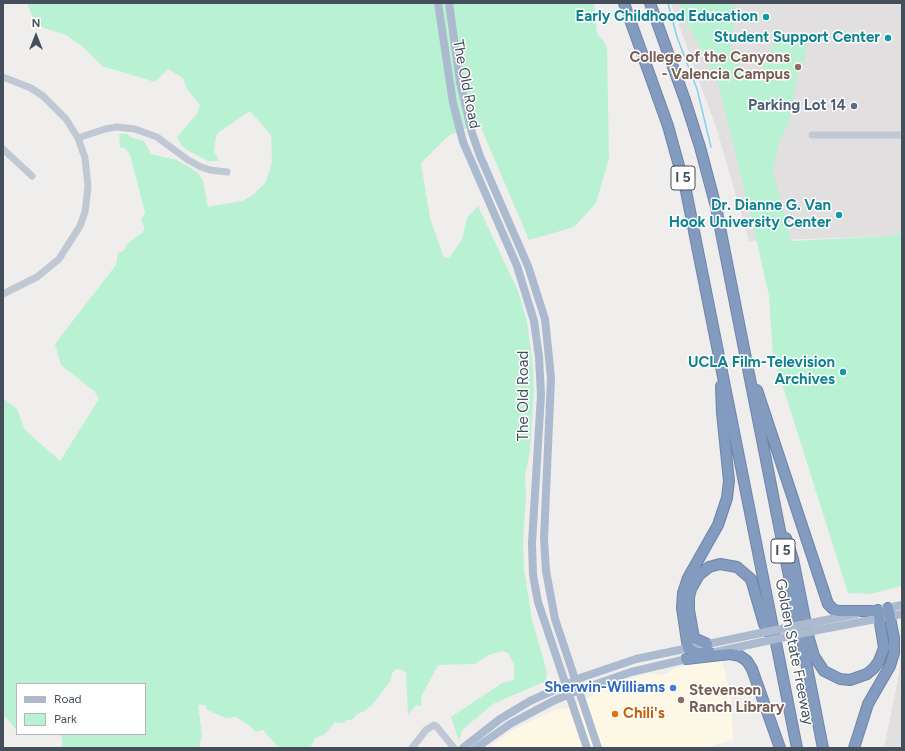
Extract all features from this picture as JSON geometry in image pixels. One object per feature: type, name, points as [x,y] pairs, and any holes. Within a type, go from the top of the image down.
[{"type":"highway","name":"Golden State Freeway","points":[[624,3],[676,151],[696,236],[797,748]]},
{"type":"highway","name":"Golden State Freeway","points":[[650,3],[686,100],[716,207],[774,507],[823,748]]},
{"type":"highway","points":[[745,355],[828,604],[833,609],[838,611],[882,613]]},
{"type":"highway","points":[[708,649],[697,653],[688,648],[682,614],[683,593],[688,578],[718,525],[725,508],[728,489],[722,413],[721,360]]},
{"type":"highway","points":[[774,507],[793,559],[814,656],[824,671],[840,679],[850,680],[867,674],[874,668],[879,661],[884,648],[882,613]]},
{"type":"highway","points":[[708,649],[694,638],[689,610],[689,597],[694,583],[704,570],[715,565],[725,564],[737,566],[751,579],[764,624],[776,645]]},
{"type":"highway","points":[[854,748],[868,704],[890,666],[894,653],[894,638],[882,613]]},
{"type":"highway","points":[[686,659],[730,654],[740,656],[747,661],[752,669],[780,748]]},
{"type":"main road","name":"The Old Road","points":[[438,3],[453,103],[461,135],[517,266],[534,321],[539,357],[541,395],[532,560],[538,602],[587,748]]},
{"type":"main road","name":"The Old Road","points":[[449,3],[461,88],[472,133],[480,156],[528,266],[545,319],[551,378],[544,556],[548,587],[555,619],[598,748]]},
{"type":"main road","points":[[476,748],[510,724],[569,694],[631,672],[686,659],[708,649],[882,613],[902,605]]},
{"type":"main road","points":[[882,613],[902,614]]},
{"type":"main road","points":[[463,748],[516,709],[565,684],[628,662],[688,648]]},
{"type":"street","points":[[3,77],[31,88],[43,96],[66,119],[78,138],[85,158],[88,175],[87,200],[80,226],[66,250],[49,268],[26,283],[3,294]]},
{"type":"street","points":[[78,138],[105,129],[117,127],[135,129],[157,137],[188,160],[201,167],[226,172]]},
{"type":"street","points":[[812,135],[902,134]]},
{"type":"street","points":[[3,148],[32,176]]},
{"type":"street","points":[[412,748],[426,730],[434,725],[454,748]]},
{"type":"shaded area","name":"College of the Canyons - Valencia Campus","points":[[671,3],[902,3],[902,232],[891,236],[749,241],[717,130]]},
{"type":"shaded area","points":[[902,627],[902,748],[884,748],[900,669]]},
{"type":"shaded area","points":[[722,660],[731,698],[733,740],[705,748],[489,748],[512,730],[557,709],[565,709],[592,696],[601,687],[651,673],[658,675],[669,673],[674,668]]},
{"type":"green space","points":[[27,3],[594,3],[597,34],[604,42],[607,49],[609,158],[596,203],[574,227],[529,240],[479,123],[448,136],[421,163],[430,218],[444,258],[450,257],[462,240],[467,218],[478,206],[518,291],[527,322],[532,358],[534,389],[530,451],[525,476],[526,494],[523,543],[524,569],[532,620],[547,672],[546,681],[493,704],[462,730],[459,741],[451,717],[502,683],[514,680],[514,664],[508,653],[502,651],[489,655],[475,664],[438,665],[421,697],[422,706],[417,705],[408,714],[406,672],[399,669],[395,670],[392,673],[391,680],[372,705],[365,711],[357,714],[351,720],[346,720],[343,723],[335,722],[325,734],[315,738],[310,748],[279,748],[263,730],[255,732],[250,726],[236,717],[226,718],[207,710],[205,705],[198,705],[202,735],[199,748],[62,748],[62,738],[59,735],[146,735],[146,683],[16,683],[16,730],[6,717],[3,718],[3,398],[17,409],[25,430],[60,461],[99,399],[94,391],[61,365],[55,344],[116,265],[118,253],[123,251],[128,243],[144,230],[141,219],[145,213],[140,193],[130,155],[126,149],[120,147],[119,134],[127,134],[132,138],[144,141],[151,154],[177,160],[198,173],[203,181],[208,207],[242,201],[253,195],[266,182],[272,162],[271,135],[250,111],[219,132],[216,136],[214,151],[219,161],[208,161],[187,150],[181,145],[177,137],[197,114],[200,105],[187,89],[183,78],[168,69],[155,82],[102,66],[82,46],[66,35],[44,28],[34,21]]},
{"type":"green space","points":[[679,3],[733,3],[735,18],[731,44],[733,52],[743,70],[761,70],[777,38],[783,34],[796,33],[804,40],[806,55],[798,73],[790,120],[779,143],[773,172],[791,241],[891,236],[902,232],[902,586],[870,594],[848,593],[773,355],[769,296],[718,83],[686,21]]},
{"type":"waterway","points":[[668,3],[677,37],[697,89],[711,147]]},
{"type":"place","name":"Early Childhood Education","points":[[766,17]]},
{"type":"place","name":"Student Support Center","points":[[888,38]]},
{"type":"place","name":"College of the Canyons - Valencia Campus","points":[[798,67]]},
{"type":"place","name":"Parking Lot 14","points":[[854,106]]},
{"type":"place","name":"Dr. Dianne G. Van Hook University Center","points":[[839,215]]},
{"type":"place","name":"UCLA Film-Television Archives","points":[[843,372]]},
{"type":"place","name":"Sherwin-Williams","points":[[673,688]]},
{"type":"place","name":"Stevenson Ranch Library","points":[[681,700]]},
{"type":"place","name":"Chili's","points":[[615,714]]}]
